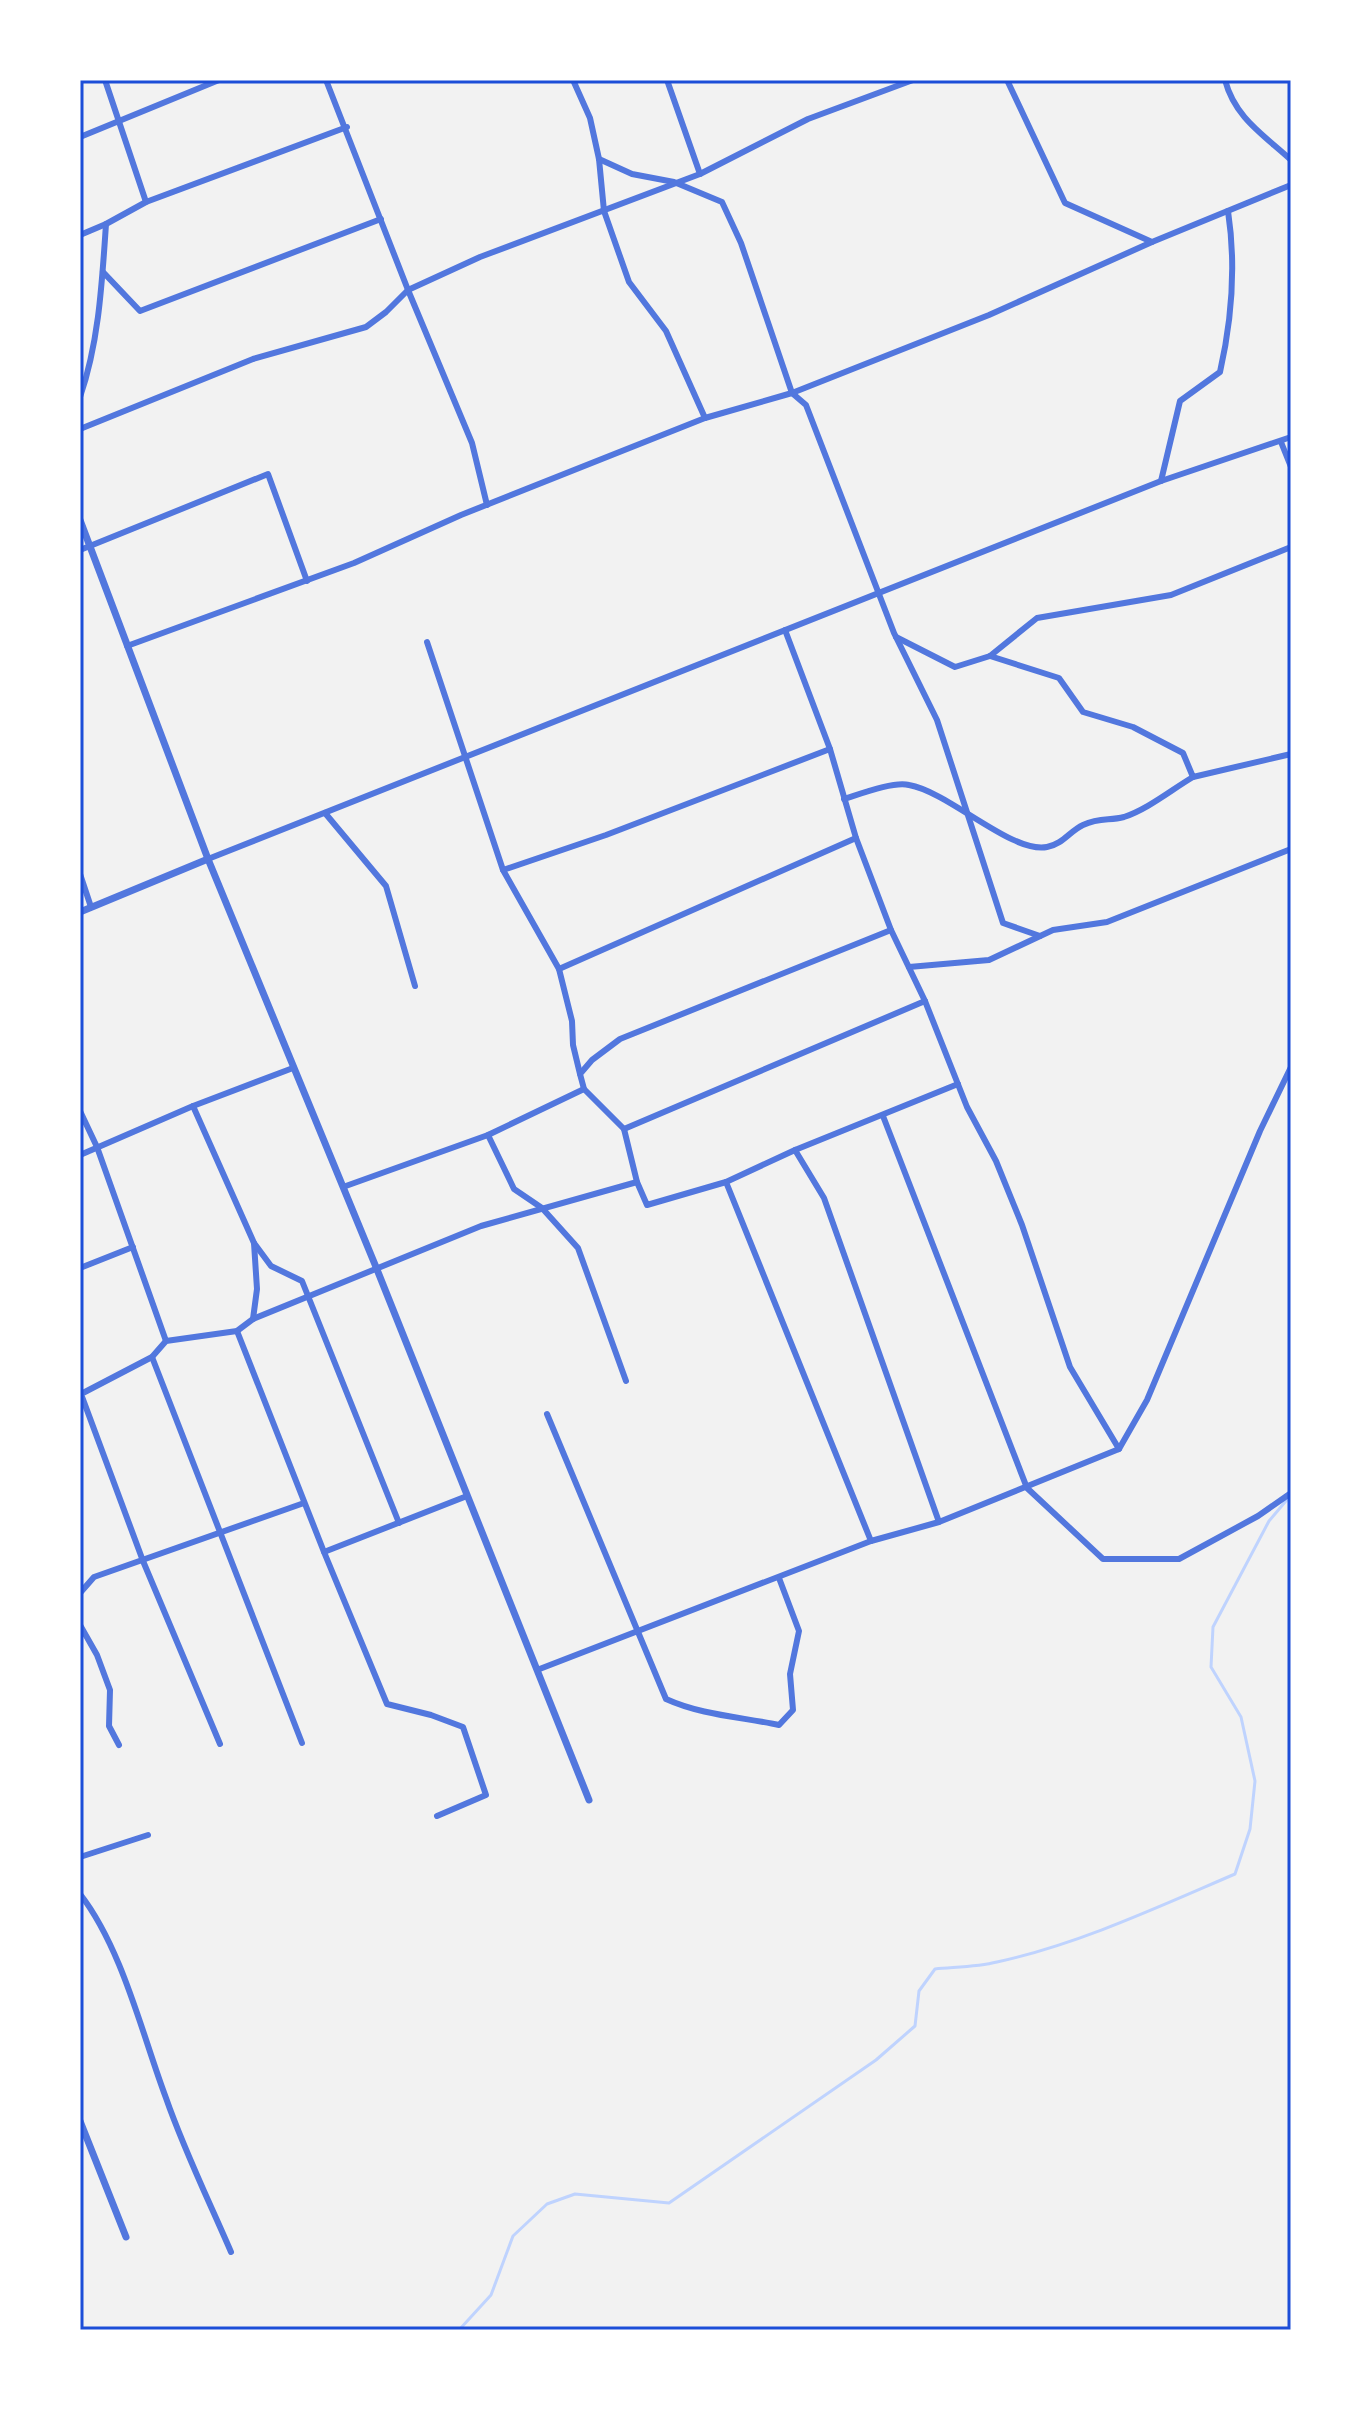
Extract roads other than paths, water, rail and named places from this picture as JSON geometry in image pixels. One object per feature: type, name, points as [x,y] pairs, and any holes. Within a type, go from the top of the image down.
[{"type":"street","points":[[105,80],[146,202]]},
{"type":"street","points":[[80,137],[219,80]]},
{"type":"street","points":[[326,80],[472,443],[487,505]]},
{"type":"street","points":[[573,80],[590,118],[599,159],[604,211],[629,282],[666,331],[705,418]]},
{"type":"street","points":[[667,80],[700,174]]},
{"type":"street","points":[[80,429],[253,359],[366,327],[408,290],[480,257],[700,174],[808,119],[913,80]]},
{"type":"street","points":[[1007,80],[1065,203],[1152,242]]},
{"type":"street","points":[[1225,80],[1237,109],[1291,160]]},
{"type":"street","points":[[80,235],[146,202],[347,127]]},
{"type":"street","points":[[599,159],[632,174],[674,182],[722,202],[746,257],[792,393],[806,405],[877,592],[937,720],[1003,923],[1040,936]]},
{"type":"street","points":[[127,646],[307,581],[705,418],[792,393],[989,315],[1152,242],[1291,185]]},
{"type":"street","points":[[1161,481],[1180,401],[1220,372],[1230,329],[1233,249],[1228,211]]},
{"type":"street","points":[[103,272],[140,311],[381,219]]},
{"type":"street","points":[[80,397],[89,370],[103,272],[106,224]]},
{"type":"street","points":[[80,912],[877,592],[1161,481],[1291,437]]},
{"type":"street","points":[[1281,442],[1291,467]]},
{"type":"street","points":[[80,550],[268,474],[307,581]]},
{"type":"street","points":[[80,520],[208,859],[376,1267],[589,1800]]},
{"type":"street","points":[[896,637],[955,667],[990,656],[1037,618],[1171,595],[1291,547]]},
{"type":"street","points":[[785,630],[830,749],[856,838],[891,930],[925,1001],[967,1107],[996,1161],[1022,1225],[1070,1367],[1119,1449]]},
{"type":"street","points":[[427,642],[503,870],[559,969],[584,1089],[624,1129],[637,1182],[647,1205],[726,1182],[795,1150],[958,1084]]},
{"type":"street","points":[[990,656],[1059,678],[1083,712],[1133,727],[1183,753],[1193,777]]},
{"type":"street","points":[[503,870],[606,835],[830,749]]},
{"type":"street","points":[[844,799],[907,784],[942,797],[1025,845],[1046,848],[1063,841],[1078,827],[1099,818],[1120,818],[1137,812],[1193,777],[1291,754]]},
{"type":"street","points":[[325,813],[386,886],[415,986]]},
{"type":"street","points":[[559,969],[856,838]]},
{"type":"street","points":[[909,967],[989,960],[1053,930],[1107,922],[1291,849]]},
{"type":"street","points":[[80,874],[91,907]]},
{"type":"street","points":[[580,1074],[592,1060],[620,1039],[891,930]]},
{"type":"street","points":[[624,1129],[925,1001]]},
{"type":"street","points":[[537,1670],[871,1541],[939,1522],[1119,1449],[1147,1400],[1260,1131],[1291,1067]]},
{"type":"street","points":[[80,1155],[193,1106],[293,1068]]},
{"type":"street","points":[[343,1187],[488,1135],[584,1089]]},
{"type":"street","points":[[193,1106],[254,1243],[271,1266],[302,1281],[399,1523]]},
{"type":"street","points":[[80,1111],[97,1147],[166,1341]]},
{"type":"street","points":[[883,1116],[1027,1488],[1103,1559],[1179,1559],[1258,1516],[1291,1493]]},
{"type":"street","points":[[488,1135],[514,1189],[542,1208],[578,1248],[626,1381]]},
{"type":"street","points":[[795,1150],[824,1198],[939,1522]]},
{"type":"street","points":[[220,1744],[143,1561],[81,1394],[152,1357],[166,1341],[237,1331],[253,1319],[481,1226],[637,1182]]},
{"type":"street","points":[[726,1182],[871,1541]]},
{"type":"street","points":[[253,1319],[257,1289],[254,1243]]},
{"type":"street","points":[[80,1268],[133,1247]]},
{"type":"street","points":[[237,1331],[387,1704],[463,1727],[486,1795],[437,1816]]},
{"type":"street","points":[[152,1357],[302,1743]]},
{"type":"street","points":[[547,1414],[666,1699],[692,1710],[779,1725],[793,1710],[790,1674],[799,1631],[779,1578]]},
{"type":"street","points":[[324,1552],[467,1496]]},
{"type":"street","points":[[80,1583],[304,1503]]},
{"type":"street","points":[[80,1593],[94,1577]]},
{"type":"street","points":[[80,1625],[97,1655],[110,1690],[109,1726],[119,1745]]},
{"type":"street","points":[[80,1857],[148,1835]]},
{"type":"street","points":[[80,1894],[94,1913],[136,2007],[167,2102],[231,2252]]},
{"type":"street","points":[[80,2121],[126,2237]]},
{"type":"waterway","points":[[459,2330],[491,2295],[513,2236],[547,2204],[575,2194],[669,2203],[876,2060],[915,2026],[919,1991],[935,1969],[989,1964],[1058,1945],[1118,1924],[1235,1874],[1250,1829],[1255,1781],[1241,1717],[1211,1667],[1213,1627],[1269,1521],[1291,1495]]}]
